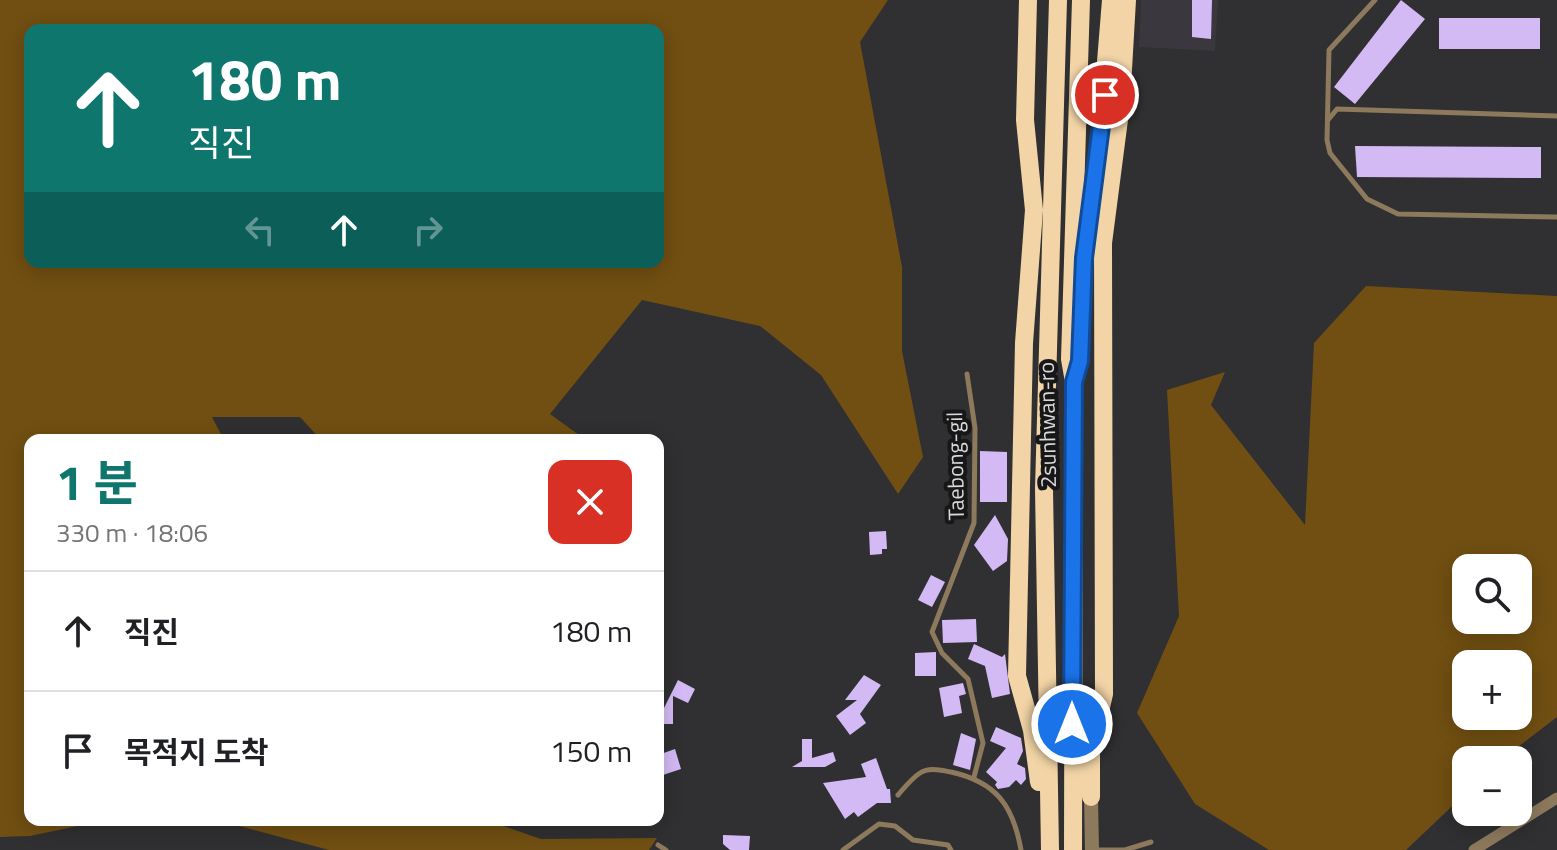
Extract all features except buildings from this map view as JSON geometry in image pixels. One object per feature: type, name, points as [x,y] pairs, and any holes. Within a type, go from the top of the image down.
[{"type":"highway","points":[[1028,0],[1025,120],[1034,210],[1024,343],[1017,676],[1032,730],[1041,799]]},
{"type":"highway","name":"2sunhwan-ro","points":[[1050,850],[1044,489],[1058,0]]},
{"type":"highway","name":"2sunhwan-ro","points":[[1073,850],[1074,382],[1070,345],[1081,0]]},
{"type":"highway","points":[[1074,382],[1080,361],[1084,258],[1098,161],[1111,0]]},
{"type":"highway","points":[[1091,797],[1091,751],[1104,694],[1103,243],[1121,104],[1127,0]]},
{"type":"street","points":[[1091,797],[1096,850]]},
{"type":"street","points":[[1474,850],[1557,798]]},
{"type":"street","points":[[1041,799],[1043,850]]},
{"type":"lane","points":[[1375,0],[1329,50],[1326,125],[1330,153],[1367,199],[1398,214],[1557,217]]},
{"type":"lane","points":[[1326,125],[1337,109],[1557,116]]},
{"type":"lane","name":"Taebong-gil","points":[[967,374],[975,428],[974,523],[932,632],[942,653],[968,679],[983,743],[974,777]]},
{"type":"lane","points":[[898,795],[919,773],[929,769],[974,777],[1001,799],[1017,827],[1021,850]]},
{"type":"lane","points":[[843,850],[873,827],[886,824],[895,826],[913,840],[948,845],[951,850]]},
{"type":"lane","points":[[1097,828],[1096,850],[1125,850],[1151,842]]},
{"type":"lane","points":[[658,845],[666,850]]},
{"type":"shaded area","points":[[0,0],[888,0],[860,42],[902,267],[902,351],[923,457],[898,494],[821,375],[760,326],[642,300],[550,414],[578,434],[316,434],[300,417],[212,417],[221,434],[24,434],[24,826],[78,826],[30,836],[0,837]]},
{"type":"shaded area","points":[[1141,0],[1218,0],[1215,51],[1139,47]]},
{"type":"shaded area","points":[[1366,286],[1557,296],[1557,717],[1519,746],[1452,746],[1452,806],[1406,850],[1269,850],[1195,804],[1137,713],[1179,616],[1167,390],[1225,372],[1211,405],[1305,525],[1314,343]]},
{"type":"shaded area","points":[[239,826],[503,826],[541,839],[657,838],[649,850],[329,850]]},
{"type":"route","points":[[1072,724],[1074,382],[1080,361],[1081,283],[1105,95]]}]
